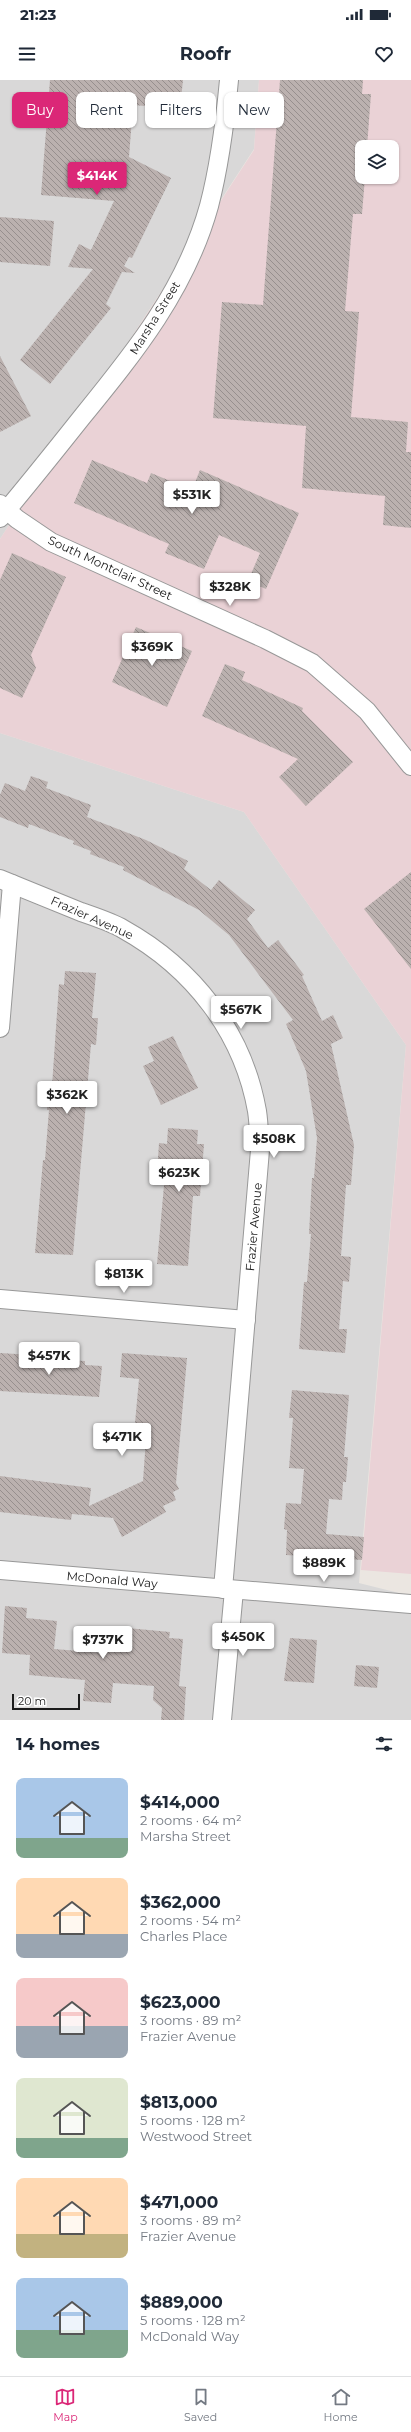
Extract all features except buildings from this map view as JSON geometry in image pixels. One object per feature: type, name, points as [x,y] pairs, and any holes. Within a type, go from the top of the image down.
[{"type":"street","name":"Marsha Street","points":[[2,511],[140,345],[171,297],[192,252],[209,206],[222,147],[229,80]]},
{"type":"street","name":"South Montclair Street","points":[[2,511],[51,542],[265,639],[312,662],[366,711],[411,766]]},
{"type":"street","points":[[0,1028],[6,881]]},
{"type":"street","name":"Frazier Avenue","points":[[6,881],[122,928],[156,949],[185,974],[211,1003],[232,1037],[246,1069],[257,1111],[260,1150],[246,1320],[222,1720]]},
{"type":"street","points":[[0,1298],[246,1320]]},
{"type":"street","name":"McDonald Way","points":[[0,1570],[411,1604]]},
{"type":"shaded area","points":[[0,80],[259,80],[258,92],[224,92],[224,128],[256,128],[254,149],[0,539]]},
{"type":"shaded area","points":[[259,80],[411,80],[411,1574],[361,1570],[406,1045],[244,812],[0,733],[0,539],[254,150],[256,128],[284,128],[284,92],[258,92]]},
{"type":"shaded area","points":[[0,733],[244,812],[406,1045],[359,1583],[411,1596],[411,1720],[0,1720]]}]
